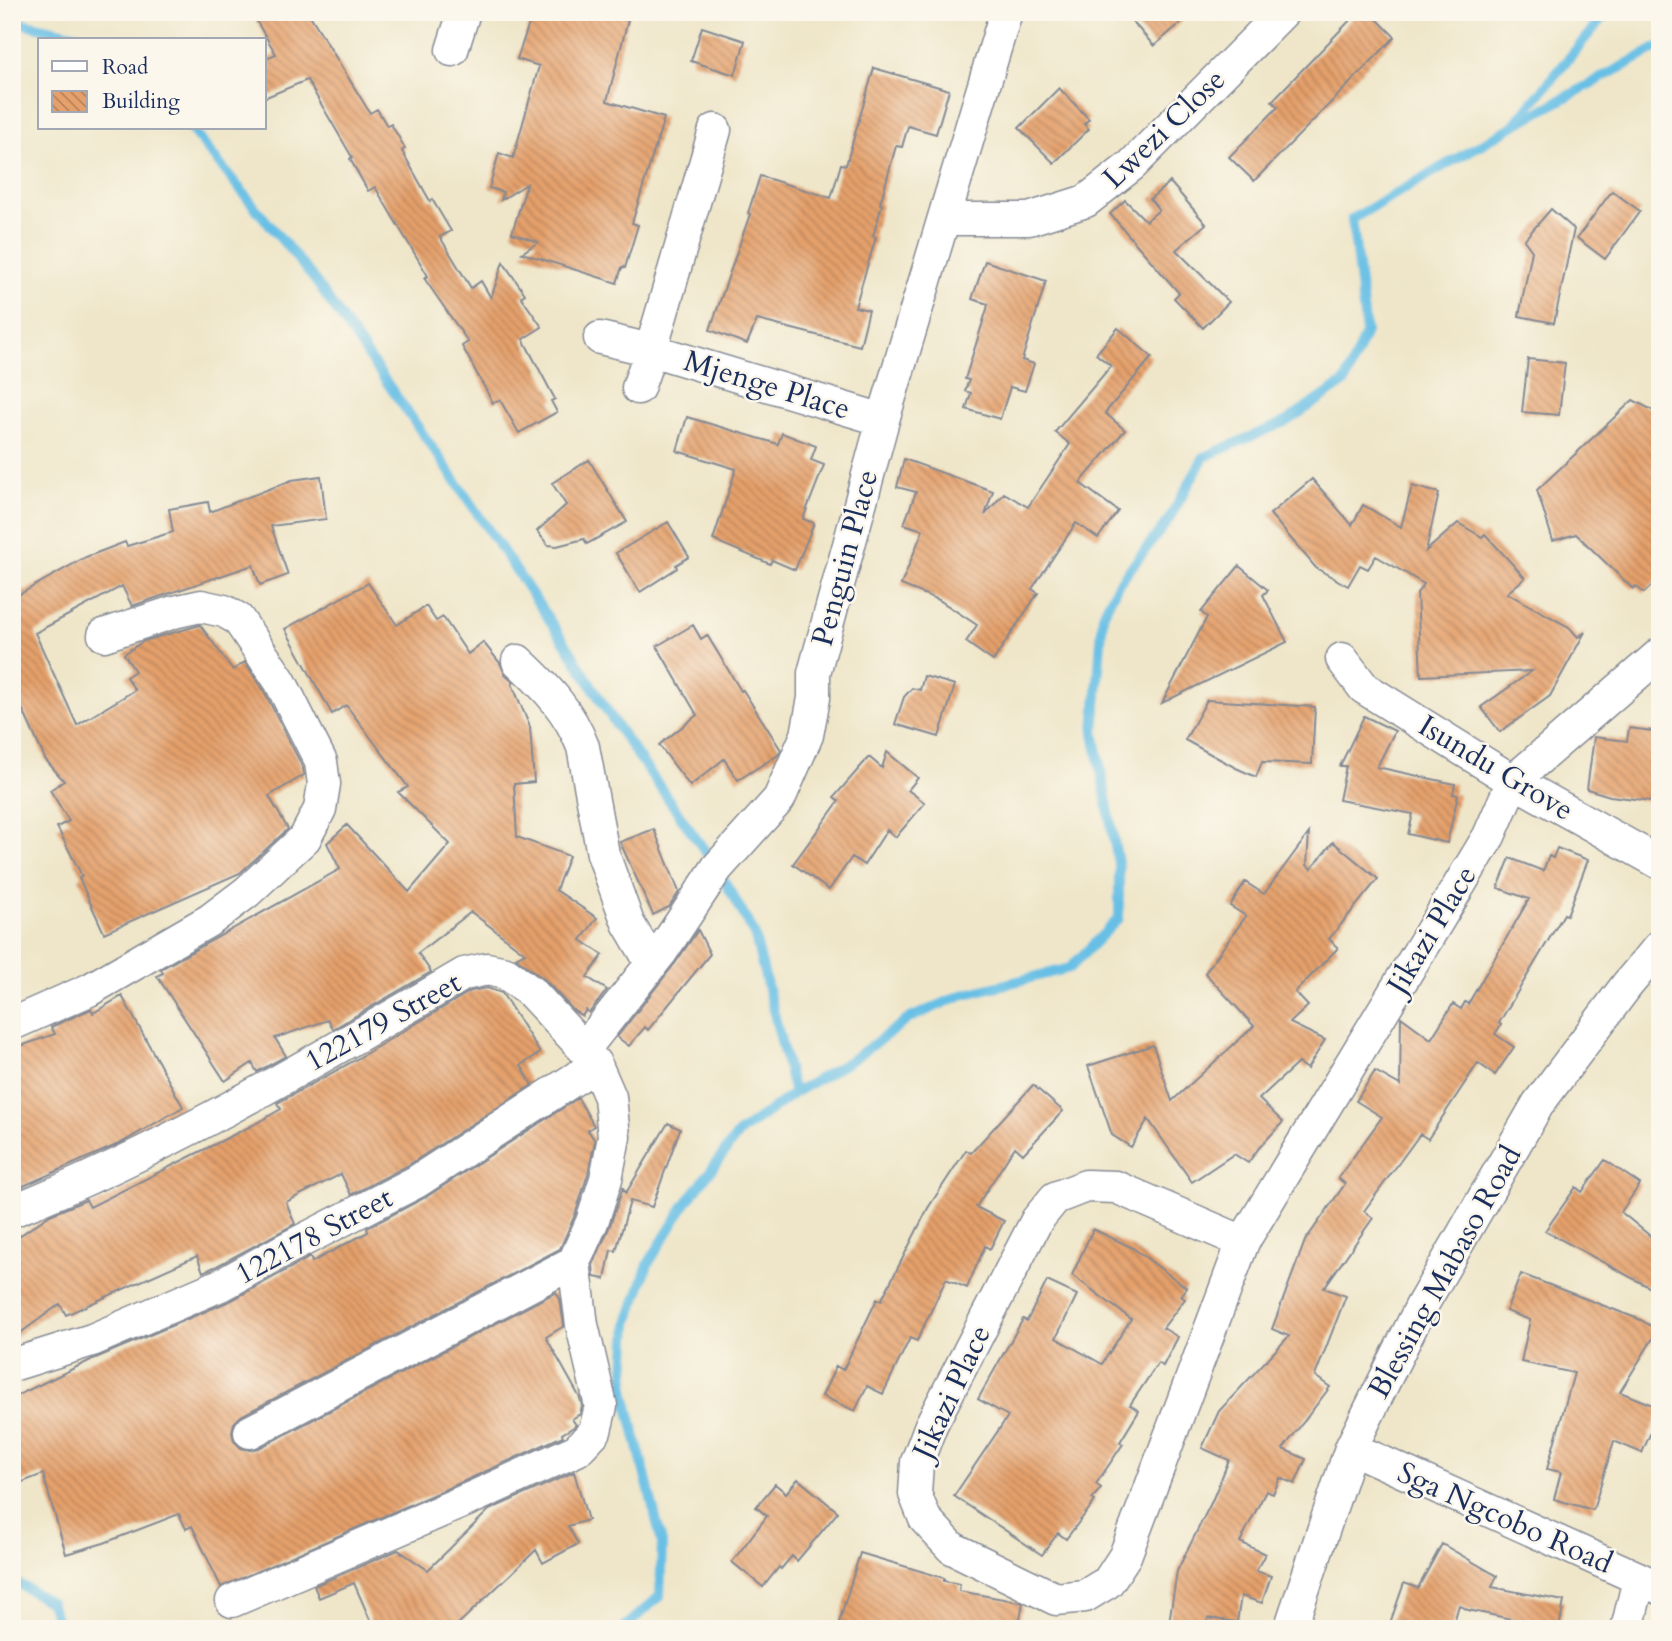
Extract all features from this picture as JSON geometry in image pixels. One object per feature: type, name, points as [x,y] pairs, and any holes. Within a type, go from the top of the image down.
[{"type":"street","points":[[452,50],[464,12]]},
{"type":"street","name":"Penguin Place","points":[[590,1057],[717,867],[779,799],[807,735],[814,698],[814,673],[883,420],[1006,12]]},
{"type":"street","name":"Lwezi Close","points":[[945,219],[1029,219],[1086,201],[1132,165],[1283,12]]},
{"type":"street","name":"Mjenge Place","points":[[638,388],[715,130]]},
{"type":"street","name":"Mjenge Place","points":[[600,338],[651,350],[883,420]]},
{"type":"street","points":[[12,1024],[89,990],[210,920],[247,892],[305,838],[320,809],[324,784],[321,762],[279,681],[238,619],[224,611],[201,606],[104,635]]},
{"type":"street","name":"Jikazi Place","points":[[1243,1242],[1116,1187],[1086,1186],[1055,1198],[1037,1220],[931,1426],[917,1462],[915,1493],[925,1519],[952,1548],[1056,1599],[1085,1596],[1108,1582],[1125,1556],[1243,1242],[1489,836],[1513,781],[1660,654]]},
{"type":"street","name":"Isundu Grove","points":[[1342,659],[1364,688],[1513,781],[1660,863]]},
{"type":"street","points":[[518,661],[560,703],[579,736],[603,854],[628,923],[652,964]]},
{"type":"street","name":"Blessing Mabaso Road","points":[[1290,1629],[1351,1448],[1421,1307],[1538,1104],[1627,985],[1660,946]]},
{"type":"street","name":"122179 Street","points":[[12,1211],[61,1192],[225,1111],[464,974],[487,970],[506,973],[533,994],[590,1057],[610,1097],[614,1137],[606,1180],[592,1222],[574,1262]]},
{"type":"street","name":"122178 Street","points":[[12,1365],[92,1340],[225,1283],[416,1182],[590,1057]]},
{"type":"street","points":[[232,1601],[577,1450],[595,1431],[601,1406],[582,1325],[574,1262],[250,1432]]},
{"type":"street","name":"Sga Ngcobo Road","points":[[1351,1448],[1649,1583]]},
{"type":"street","points":[[1627,1629],[1649,1583]]},
{"type":"building","points":[[251,12],[308,12],[370,113],[377,109],[387,126],[391,124],[405,148],[402,151],[430,201],[432,199],[451,231],[440,237],[471,288],[481,281],[491,298],[503,262],[525,294],[521,297],[542,327],[523,339],[555,399],[551,401],[557,412],[519,433],[500,400],[493,403],[462,346],[468,342],[424,278],[428,276],[375,187],[368,191],[350,159],[352,157],[307,80],[266,97],[266,58],[276,54]]},
{"type":"building","points":[[533,12],[630,12],[607,101],[664,118],[632,223],[638,225],[625,268],[622,267],[617,283],[522,253],[538,242],[512,233],[527,184],[501,200],[503,192],[489,188],[499,153],[513,158],[539,66],[517,59]]},
{"type":"building","points":[[1124,12],[1193,12],[1154,46]]},
{"type":"building","points":[[1358,12],[1370,12],[1395,37],[1254,181],[1229,157],[1278,107],[1272,101]]},
{"type":"building","points":[[702,27],[745,41],[735,75],[691,61]]},
{"type":"building","points":[[874,68],[949,90],[936,134],[908,126],[902,147],[896,146],[880,204],[882,205],[873,236],[876,237],[855,307],[869,310],[860,346],[757,320],[747,344],[710,330],[750,214],[748,213],[760,176],[831,198],[841,164],[846,165]]},
{"type":"building","points":[[1059,88],[1089,119],[1084,124],[1089,129],[1054,163],[1019,128]]},
{"type":"building","points":[[1170,182],[1206,224],[1176,250],[1229,302],[1203,328],[1174,298],[1179,293],[1110,214],[1125,200],[1146,221],[1159,210],[1150,199]]},
{"type":"building","points":[[1612,191],[1640,211],[1605,259],[1577,238]]},
{"type":"building","points":[[1551,209],[1574,229],[1554,323],[1519,316],[1532,251],[1524,240]]},
{"type":"building","points":[[985,261],[1046,281],[1022,360],[1034,364],[1025,391],[1010,387],[1000,419],[966,409],[971,393],[965,391],[969,380],[965,379],[988,304],[972,299]]},
{"type":"building","points":[[1118,328],[1152,357],[1105,413],[1125,430],[1080,483],[1118,511],[1098,538],[1076,523],[1032,589],[1038,593],[993,661],[966,642],[977,625],[939,600],[901,585],[923,530],[904,524],[916,492],[897,487],[904,459],[993,491],[985,515],[1004,493],[1028,507],[1070,444],[1055,432],[1111,366],[1096,354]]},
{"type":"building","points":[[1528,359],[1565,363],[1559,415],[1522,412]]},
{"type":"building","points":[[1633,400],[1660,414],[1660,578],[1644,593],[1636,586],[1633,589],[1576,534],[1553,541],[1537,490]]},
{"type":"building","points":[[687,417],[778,444],[782,433],[816,446],[811,460],[824,465],[803,519],[814,523],[795,570],[772,560],[770,564],[713,540],[736,469],[677,451]]},
{"type":"building","points":[[589,460],[627,522],[587,544],[584,539],[557,546],[548,545],[537,531],[566,505],[552,483]]},
{"type":"building","points":[[321,476],[326,519],[271,526],[288,575],[260,585],[253,565],[132,606],[122,586],[35,633],[77,725],[135,690],[126,677],[135,671],[124,654],[144,641],[200,625],[233,670],[245,662],[264,691],[303,768],[304,775],[269,796],[288,829],[240,873],[104,933],[79,878],[82,876],[57,827],[69,821],[50,790],[64,781],[45,759],[12,686],[12,582],[18,595],[86,557],[125,542],[127,546],[173,532],[169,509],[208,502],[210,512],[292,480]]},
{"type":"building","points":[[1312,479],[1352,525],[1363,505],[1401,527],[1412,486],[1439,493],[1426,551],[1458,523],[1482,537],[1485,534],[1525,578],[1507,593],[1569,627],[1578,637],[1585,632],[1550,696],[1500,732],[1481,707],[1532,671],[1421,676],[1417,593],[1424,584],[1376,556],[1368,569],[1360,565],[1348,586],[1316,568],[1270,514]]},
{"type":"building","points":[[668,522],[689,557],[640,592],[616,553]]},
{"type":"building","points":[[1239,566],[1268,590],[1263,595],[1287,642],[1162,703],[1207,617],[1201,612]]},
{"type":"building","points":[[368,583],[397,625],[426,606],[436,621],[443,617],[468,654],[483,642],[500,663],[505,674],[514,682],[512,684],[530,727],[534,782],[514,784],[517,837],[569,856],[556,890],[597,918],[581,940],[603,955],[587,977],[607,990],[589,1013],[586,1010],[582,1016],[544,979],[516,958],[525,953],[471,912],[418,953],[431,972],[333,1029],[328,1020],[275,1038],[286,1056],[257,1072],[252,1063],[225,1081],[157,976],[163,973],[161,969],[340,869],[327,843],[347,825],[409,892],[450,844],[398,792],[408,787],[346,705],[332,714],[285,629]]},
{"type":"building","points":[[693,625],[701,639],[707,635],[781,750],[778,755],[738,780],[724,759],[690,786],[659,745],[697,715],[657,646]]},
{"type":"building","points":[[924,676],[955,685],[939,737],[895,724],[904,697],[912,688],[920,690]]},
{"type":"building","points":[[1207,700],[1315,707],[1312,764],[1262,762],[1256,777],[1185,740]]},
{"type":"building","points":[[1364,716],[1395,731],[1377,767],[1455,784],[1453,794],[1458,795],[1447,843],[1408,834],[1413,814],[1339,800],[1346,766],[1340,766]]},
{"type":"building","points":[[1629,728],[1660,732],[1660,802],[1610,796],[1587,789],[1594,737],[1627,741]]},
{"type":"building","points":[[887,752],[918,778],[908,790],[925,803],[896,837],[887,830],[864,865],[852,857],[829,890],[793,864],[839,801],[834,797],[869,757],[882,768]]},
{"type":"building","points":[[654,829],[679,892],[669,907],[653,915],[620,842]]},
{"type":"building","points":[[1309,833],[1307,865],[1311,869],[1333,842],[1378,879],[1329,939],[1338,948],[1295,992],[1308,1006],[1290,1023],[1325,1040],[1307,1069],[1298,1063],[1259,1099],[1283,1122],[1248,1163],[1234,1154],[1192,1182],[1148,1119],[1131,1147],[1112,1135],[1088,1066],[1153,1045],[1172,1101],[1254,1026],[1205,973],[1246,916],[1230,906],[1245,882],[1264,894]]},
{"type":"building","points":[[1557,848],[1588,860],[1567,915],[1564,914],[1499,1023],[1501,1025],[1495,1034],[1514,1047],[1495,1075],[1478,1063],[1428,1139],[1420,1134],[1364,1211],[1373,1218],[1324,1288],[1346,1296],[1315,1376],[1330,1387],[1283,1449],[1306,1459],[1295,1484],[1280,1478],[1273,1494],[1266,1491],[1240,1542],[1265,1554],[1256,1571],[1271,1576],[1262,1603],[1241,1596],[1237,1622],[1208,1618],[1206,1629],[1168,1629],[1177,1571],[1229,1460],[1202,1448],[1219,1411],[1289,1336],[1272,1329],[1305,1241],[1345,1184],[1338,1178],[1382,1117],[1356,1101],[1375,1071],[1400,1085],[1401,1017],[1431,1039],[1453,1004],[1461,1009],[1465,1002],[1468,1004],[1529,899],[1498,888],[1510,858],[1543,871],[1549,856],[1553,858]]},
{"type":"building","points":[[698,930],[710,954],[648,1030],[645,1027],[629,1046],[617,1037]]},
{"type":"building","points":[[487,988],[502,993],[540,1053],[521,1065],[532,1085],[407,1166],[351,1195],[341,1174],[286,1202],[295,1224],[217,1266],[203,1272],[197,1256],[66,1315],[60,1304],[12,1339],[12,1241],[50,1215],[86,1200],[90,1207],[253,1125],[281,1109],[277,1103],[471,991]]},
{"type":"building","points":[[122,996],[183,1107],[121,1143],[12,1191],[12,1049],[55,1034],[51,1027],[91,1009],[93,1013]]},
{"type":"building","points":[[1033,1085],[1063,1111],[1023,1154],[1015,1147],[976,1207],[1004,1221],[990,1249],[985,1246],[967,1288],[946,1279],[917,1341],[910,1338],[883,1394],[867,1386],[855,1411],[822,1396],[836,1366],[843,1370],[877,1299],[881,1301],[928,1208],[966,1150],[971,1153]]},
{"type":"building","points":[[578,1098],[594,1126],[588,1130],[595,1141],[575,1215],[560,1249],[241,1416],[234,1423],[232,1432],[234,1441],[241,1448],[259,1448],[556,1292],[560,1299],[564,1326],[546,1337],[580,1398],[580,1414],[572,1419],[576,1425],[562,1434],[563,1436],[469,1479],[221,1587],[192,1526],[186,1529],[179,1514],[104,1543],[66,1554],[43,1474],[20,1483],[12,1463],[12,1398],[91,1360],[232,1300],[310,1257],[312,1262],[368,1232],[367,1228],[426,1197]]},
{"type":"building","points":[[668,1123],[680,1129],[652,1207],[630,1201],[616,1251],[611,1250],[605,1279],[594,1277],[593,1265],[623,1188],[626,1193]]},
{"type":"building","points":[[1605,1160],[1640,1184],[1621,1212],[1660,1244],[1660,1293],[1545,1231],[1576,1187],[1582,1192]]},
{"type":"building","points":[[1093,1229],[1133,1248],[1187,1288],[1181,1296],[1185,1299],[1163,1328],[1178,1337],[1163,1366],[1158,1363],[1130,1405],[1139,1411],[1120,1442],[1123,1444],[1096,1484],[1101,1488],[1092,1499],[1095,1501],[1066,1539],[1058,1533],[1042,1555],[954,1496],[1008,1416],[978,1399],[1023,1319],[1027,1321],[1047,1281],[1077,1295],[1056,1338],[1102,1364],[1131,1319],[1072,1275]]},
{"type":"building","points":[[1521,1274],[1641,1320],[1658,1330],[1620,1392],[1660,1408],[1660,1411],[1642,1453],[1614,1441],[1593,1510],[1554,1499],[1561,1472],[1547,1469],[1574,1373],[1521,1362],[1530,1320],[1506,1311]]},
{"type":"building","points":[[574,1472],[588,1520],[568,1526],[578,1544],[543,1563],[536,1550],[453,1629],[374,1629],[354,1583],[319,1598],[314,1586],[398,1550],[428,1570],[489,1510]]},
{"type":"building","points":[[798,1479],[838,1512],[797,1561],[792,1556],[763,1587],[732,1562],[767,1516],[756,1507],[775,1484],[786,1493]]},
{"type":"building","points":[[1442,1544],[1497,1576],[1492,1587],[1564,1601],[1559,1629],[1514,1629],[1516,1620],[1468,1610],[1459,1605],[1452,1629],[1388,1629],[1404,1583],[1418,1588]]},
{"type":"building","points":[[860,1553],[960,1584],[959,1591],[1023,1603],[1018,1629],[837,1629]]},
{"type":"waterway","points":[[1517,121],[1607,12]]},
{"type":"waterway","points":[[12,21],[83,38]]},
{"type":"waterway","points":[[623,1629],[660,1596],[662,1543],[624,1390],[628,1323],[648,1264],[684,1206],[738,1134],[794,1093],[853,1059],[910,1018],[962,995],[1070,968],[1119,918],[1119,868],[1094,732],[1103,615],[1118,584],[1168,521],[1204,457],[1287,421],[1345,382],[1366,332],[1352,219],[1513,126],[1660,46]]},
{"type":"waterway","points":[[192,130],[314,279],[444,464],[569,649],[616,725],[717,868],[754,933],[794,1093]]},
{"type":"waterway","points":[[12,1580],[50,1602],[60,1629]]}]
